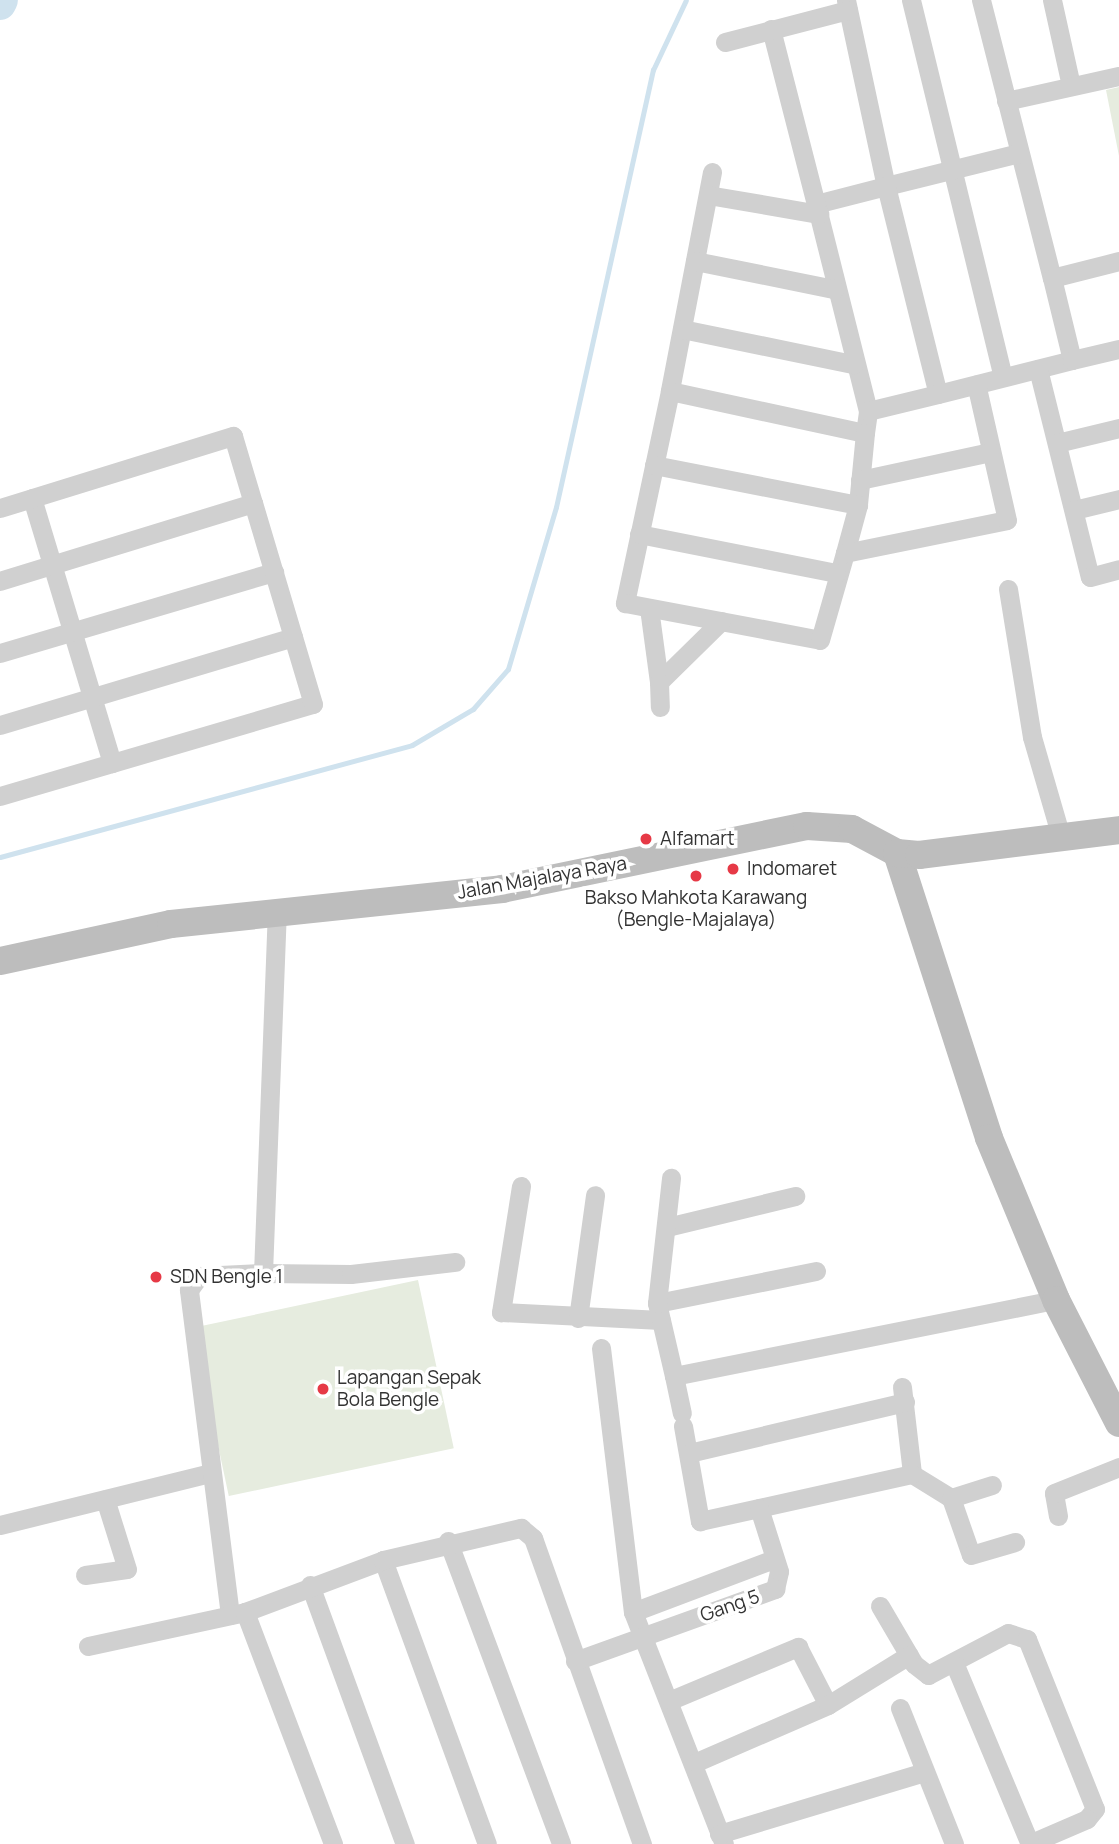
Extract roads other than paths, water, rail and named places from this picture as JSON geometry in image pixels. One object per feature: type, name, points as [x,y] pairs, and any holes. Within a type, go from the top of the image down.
[{"type":"street","points":[[911,0],[1003,377]]},
{"type":"street","points":[[981,0],[1072,360]]},
{"type":"street","points":[[1052,0],[1071,86]]},
{"type":"street","points":[[725,42],[847,5],[886,186],[938,394]]},
{"type":"street","points":[[712,172],[670,391],[625,603],[820,640],[836,573],[845,554],[858,505],[868,411],[853,364],[771,29]]},
{"type":"street","points":[[1006,101],[1119,76]]},
{"type":"street","points":[[708,195],[817,209],[886,186],[1018,153]]},
{"type":"street","points":[[695,261],[834,289]]},
{"type":"street","points":[[1052,278],[1119,261]]},
{"type":"street","points":[[682,329],[853,364]]},
{"type":"street","points":[[868,411],[1119,349]]},
{"type":"street","points":[[1038,369],[1090,577],[1119,569]]},
{"type":"street","points":[[845,554],[1007,520],[976,384]]},
{"type":"street","points":[[670,391],[864,433]]},
{"type":"street","points":[[1057,443],[1119,428]]},
{"type":"street","points":[[0,508],[233,436],[313,704],[0,796]]},
{"type":"street","points":[[860,480],[991,452]]},
{"type":"street","points":[[654,465],[858,505]]},
{"type":"street","points":[[32,498],[112,763]]},
{"type":"street","points":[[1074,510],[1119,499]]},
{"type":"street","points":[[0,581],[253,503]]},
{"type":"street","points":[[639,534],[836,573]]},
{"type":"street","points":[[0,653],[274,572]]},
{"type":"street","points":[[1007,589],[1032,737],[1060,837]]},
{"type":"street","points":[[649,608],[660,707]]},
{"type":"street","points":[[659,682],[721,621]]},
{"type":"street","points":[[0,725],[293,637]]},
{"type":"street","name":"Jalan Majalaya Raya","points":[[0,961],[131,932],[276,911],[502,889],[807,826],[852,829],[897,853],[936,855],[1119,831]]},
{"type":"street","points":[[897,853],[989,1138],[1056,1300],[1119,1423]]},
{"type":"street","points":[[263,1273],[276,911]]},
{"type":"street","points":[[671,1178],[659,1311],[683,1420],[700,1521],[912,1474],[951,1498],[971,1555],[1015,1542]]},
{"type":"street","points":[[521,1185],[502,1312],[578,1318],[659,1311],[816,1271]]},
{"type":"street","points":[[578,1318],[595,1195]]},
{"type":"street","points":[[667,1227],[795,1196]]},
{"type":"street","points":[[333,1844],[237,1613],[210,1473],[189,1286],[199,1276],[403,1271],[455,1262]]},
{"type":"street","points":[[674,1376],[1056,1300]]},
{"type":"street","points":[[601,1348],[633,1612],[696,1762],[721,1839],[925,1772]]},
{"type":"street","points":[[689,1453],[903,1394],[912,1474]]},
{"type":"street","points":[[1058,1516],[1054,1493],[1119,1467]]},
{"type":"street","points":[[0,1525],[210,1473]]},
{"type":"street","points":[[951,1498],[992,1485]]},
{"type":"street","points":[[85,1575],[127,1569],[105,1499]]},
{"type":"street","name":"Gang 5","points":[[643,1636],[775,1589],[780,1583],[759,1508]]},
{"type":"street","points":[[88,1646],[237,1613],[383,1560],[448,1541],[515,1527],[528,1532],[642,1844]]},
{"type":"street","points":[[448,1541],[561,1844]]},
{"type":"street","points":[[633,1612],[774,1559]]},
{"type":"street","points":[[383,1560],[487,1844]]},
{"type":"street","points":[[310,1585],[405,1844]]},
{"type":"street","points":[[880,1606],[909,1655],[928,1675],[955,1665],[1008,1633],[1031,1647],[1095,1809],[1087,1819],[1029,1844],[955,1665]]},
{"type":"street","points":[[575,1661],[643,1636]]},
{"type":"street","points":[[671,1700],[799,1647],[828,1705]]},
{"type":"street","points":[[696,1762],[828,1705],[909,1655]]},
{"type":"street","points":[[900,1708],[951,1843]]},
{"type":"waterway","points":[[0,4],[2,0]]},
{"type":"waterway","points":[[0,857],[412,745],[473,709],[508,669],[556,507],[653,70],[686,0]]},
{"type":"place","name":"Alfamart","points":[[646,839]]},
{"type":"place","name":"Indomaret","points":[[733,869]]},
{"type":"place","name":"Bakso Mahkota Karawang (Bengle-Majalaya)","points":[[696,876]]},
{"type":"place","name":"SDN Bengle 1","points":[[156,1277]]},
{"type":"place","name":"Lapangan Sepak Bola Bengle","points":[[323,1389]]}]
